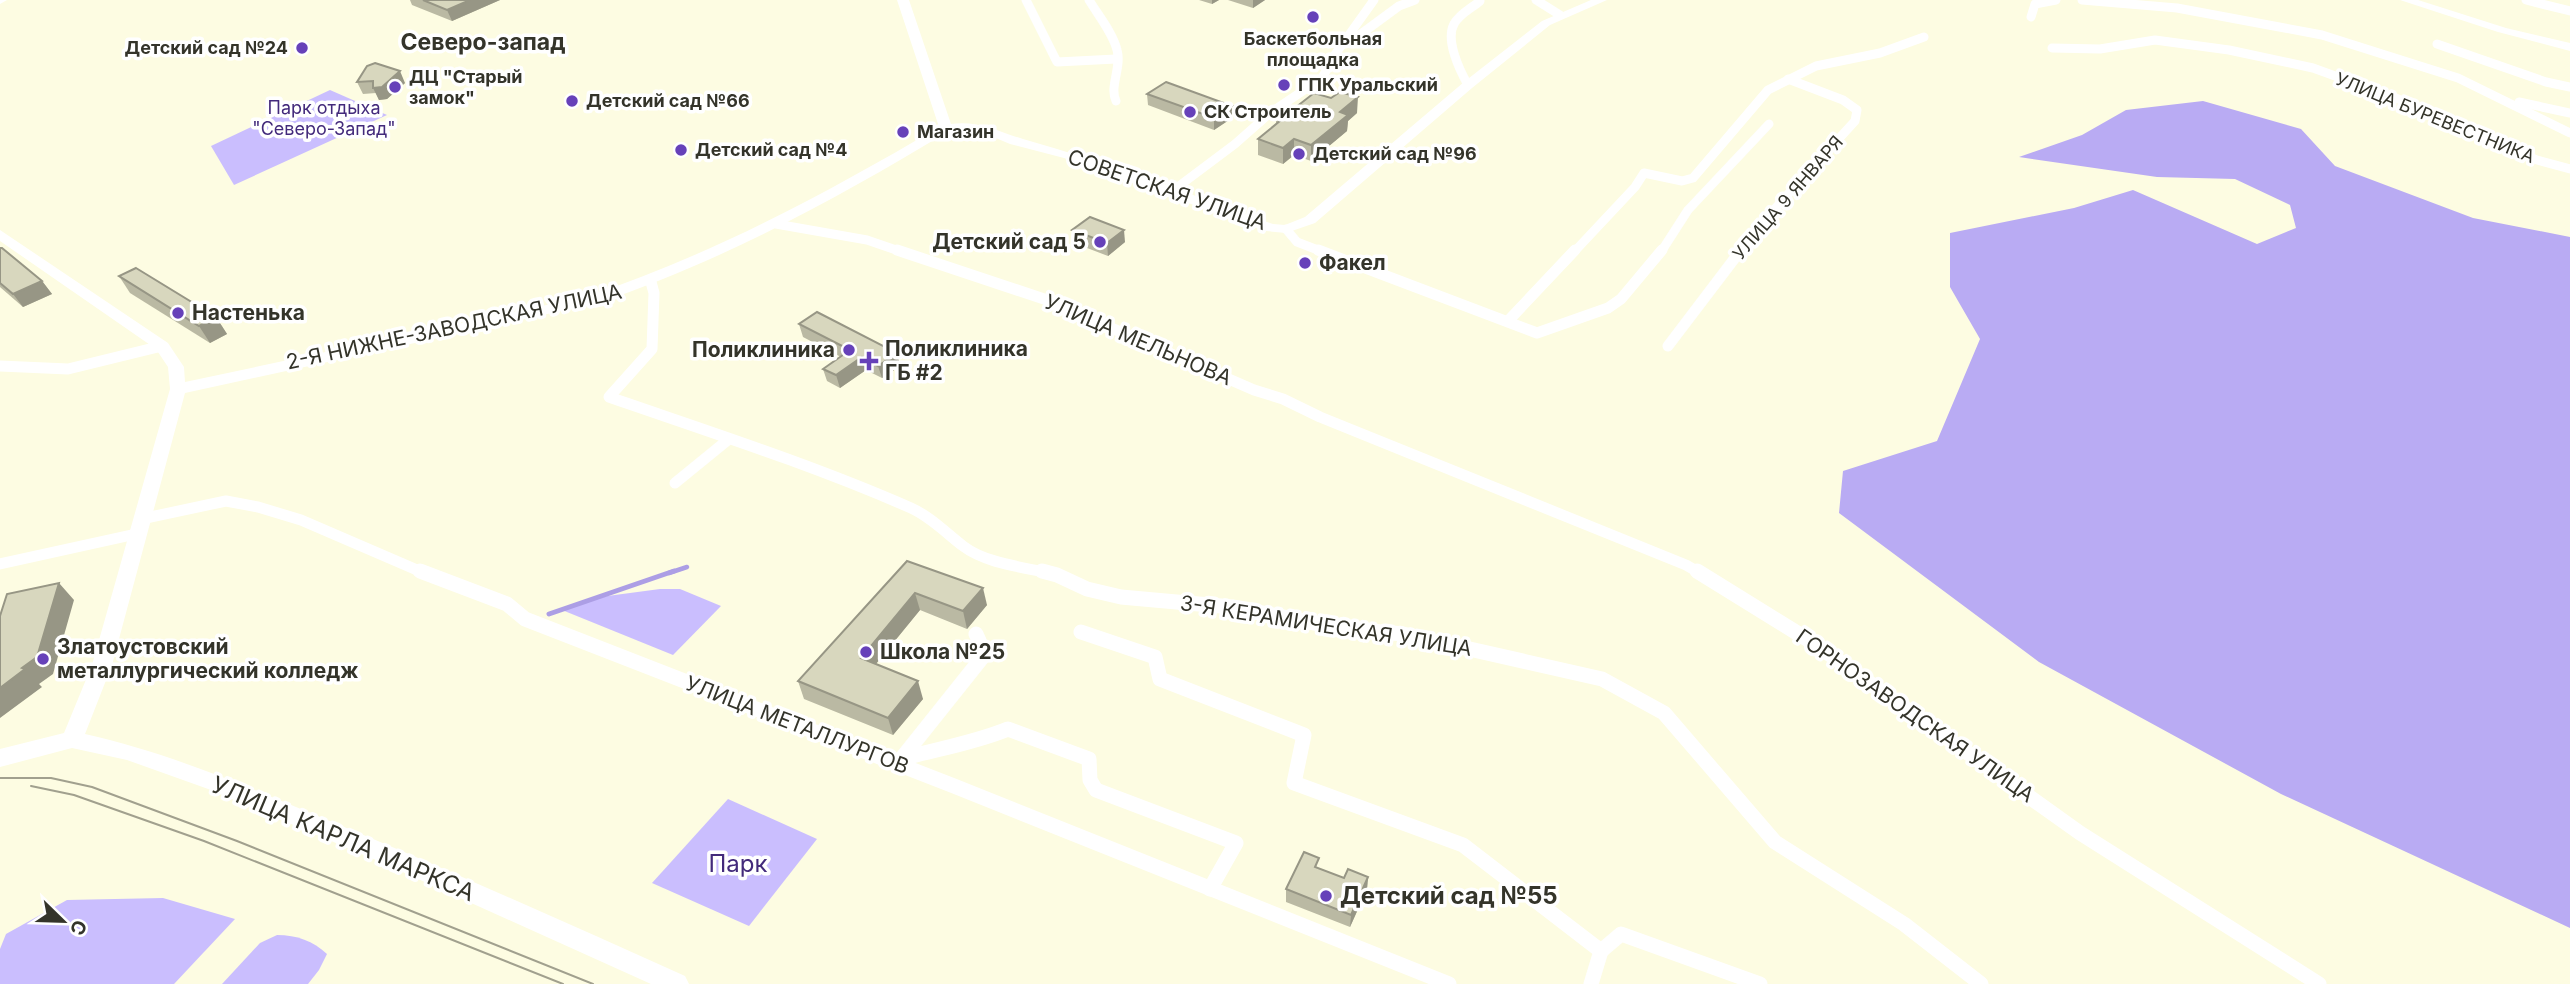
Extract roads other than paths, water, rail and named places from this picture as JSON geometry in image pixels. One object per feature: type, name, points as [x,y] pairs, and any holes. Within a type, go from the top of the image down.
[{"type":"main road","points":[[903,0],[946,128]]},
{"type":"main road","points":[[1286,229],[1310,220],[1468,85],[1560,15],[1601,0]]},
{"type":"main road","points":[[2406,0],[2570,47]]},
{"type":"main road","name":"СОВЕТСКАЯ УЛИЦА","points":[[946,128],[961,126],[987,130],[1015,141],[1069,155],[1253,223],[1286,229]]},
{"type":"main road","name":"2-Я НИЖНЕ-ЗАВОДСКАЯ УЛИЦА","points":[[178,388],[593,300],[651,282],[776,224],[946,128]]},
{"type":"main road","points":[[0,234],[162,346],[176,367],[178,388],[102,665],[72,740]]},
{"type":"main road","name":"УЛИЦА КАРЛА МАРКСА","points":[[0,758],[72,740],[128,752],[218,784],[384,853],[677,984]]},
{"type":"street","points":[[1026,0],[1057,62],[1116,59]]},
{"type":"street","points":[[1089,0],[1116,49],[1119,66],[1113,95],[1116,101]]},
{"type":"street","points":[[1171,192],[1235,144],[1270,113],[1322,78],[1336,53],[1374,0]]},
{"type":"street","points":[[1336,53],[1399,6],[1415,0]]},
{"type":"street","points":[[1536,0],[1560,15]]},
{"type":"street","points":[[2031,17],[2035,4],[2056,0]]},
{"type":"street","points":[[2082,0],[2177,8],[2322,35],[2458,78],[2570,133]]},
{"type":"street","points":[[2526,0],[2570,11]]},
{"type":"street","points":[[1468,85],[1461,75],[1451,32],[1455,23],[1480,1]]},
{"type":"street","points":[[1508,321],[1635,187],[1644,173],[1682,181],[1693,178],[1768,90],[1816,66],[1867,57],[1924,37]]},
{"type":"street","name":"УЛИЦА БУРЕВЕСТНИКА","points":[[2052,48],[2100,50],[2155,40],[2229,50],[2313,68],[2421,108],[2536,160],[2570,169]]},
{"type":"street","points":[[2437,44],[2546,82],[2570,87]]},
{"type":"street","name":"УЛИЦА 9 ЯНВАРЯ","points":[[1668,346],[1760,225],[1855,121],[1857,110],[1843,100],[1788,79]]},
{"type":"street","points":[[2495,95],[2570,113]]},
{"type":"street","points":[[1537,333],[1608,307],[1621,299],[1655,261],[1688,210],[1769,124]]},
{"type":"street","name":"УЛИЦА МЕЛЬНОВА","points":[[776,224],[867,240],[1047,300],[1254,390],[1283,399],[1490,486]]},
{"type":"street","name":"СОВЕТСКАЯ УЛИЦА","points":[[1286,229],[1297,242],[1537,333]]},
{"type":"street","name":"3-Я КЕРАМИЧЕСКАЯ УЛИЦА","points":[[651,282],[654,293],[652,349],[609,397],[914,509],[964,547],[994,560],[1057,575],[1087,589],[1121,597],[1232,607],[1339,628],[1403,634],[1602,679],[1664,713],[1775,842],[1904,924],[1981,984]]},
{"type":"street","points":[[0,366],[68,369],[162,346]]},
{"type":"street","points":[[675,483],[729,439]]},
{"type":"street","name":"ГОРНОЗАВОДСКАЯ УЛИЦА","points":[[1490,486],[1686,565],[1758,607],[1815,644],[2080,833],[2319,984]]},
{"type":"street","name":"УЛИЦА МЕТАЛЛУРГОВ","points":[[0,565],[226,501],[301,520],[444,582],[507,604],[525,619],[899,762],[1210,890],[1449,984]]},
{"type":"street","points":[[1081,632],[1154,657],[1160,679],[1304,735],[1294,783],[1463,845],[1601,951]]},
{"type":"street","points":[[899,762],[985,654],[976,634]]},
{"type":"street","points":[[899,762],[947,746],[982,740],[1008,729],[1089,759],[1090,780],[1096,790],[1236,843],[1210,890]]},
{"type":"street","points":[[1591,984],[1601,951],[1621,934],[1760,984]]},
{"type":"waterway","points":[[669,573],[687,567]]},
{"type":"waterway","points":[[549,614],[674,571]]},
{"type":"tram line","points":[[0,778],[51,778],[92,787],[237,841],[593,984]]},
{"type":"tram line","points":[[31,786],[74,795],[204,841],[563,984]]},
{"type":"place","name":"Баскетбольная площадка","points":[[1313,17]]},
{"type":"place","name":"Детский сад №24","points":[[302,48]]},
{"type":"place","name":"ГПК Уральский","points":[[1284,85]]},
{"type":"place","name":"ДЦ \"Старый замок\"","points":[[395,87]]},
{"type":"place","name":"Детский сад №66","points":[[572,101]]},
{"type":"place","name":"СК Строитель","points":[[1190,112]]},
{"type":"place","name":"Магазин","points":[[903,132]]},
{"type":"place","name":"Детский сад №4","points":[[681,150]]},
{"type":"place","name":"Детский сад №96","points":[[1299,154]]},
{"type":"place","name":"Детский сад 5","points":[[1100,242]]},
{"type":"place","name":"Факел","points":[[1305,263]]},
{"type":"place","name":"Настенька","points":[[178,313]]},
{"type":"place","name":"Поликлиника","points":[[849,350]]},
{"type":"place","name":"Поликлиника ГБ #2","points":[[869,361]]},
{"type":"place","name":"Школа №25","points":[[866,652]]},
{"type":"place","name":"Златоустовский металлургический колледж","points":[[43,659]]},
{"type":"place","name":"Детский сад №55","points":[[1326,896]]},
{"type":"district","name":"Северо-запад","points":[[483,42]]},
{"type":"park label","name":"Парк отдыха \"Северо-Запад\"","points":[[324,118]]},
{"type":"park label","name":"Парк","points":[[738,864]]}]
